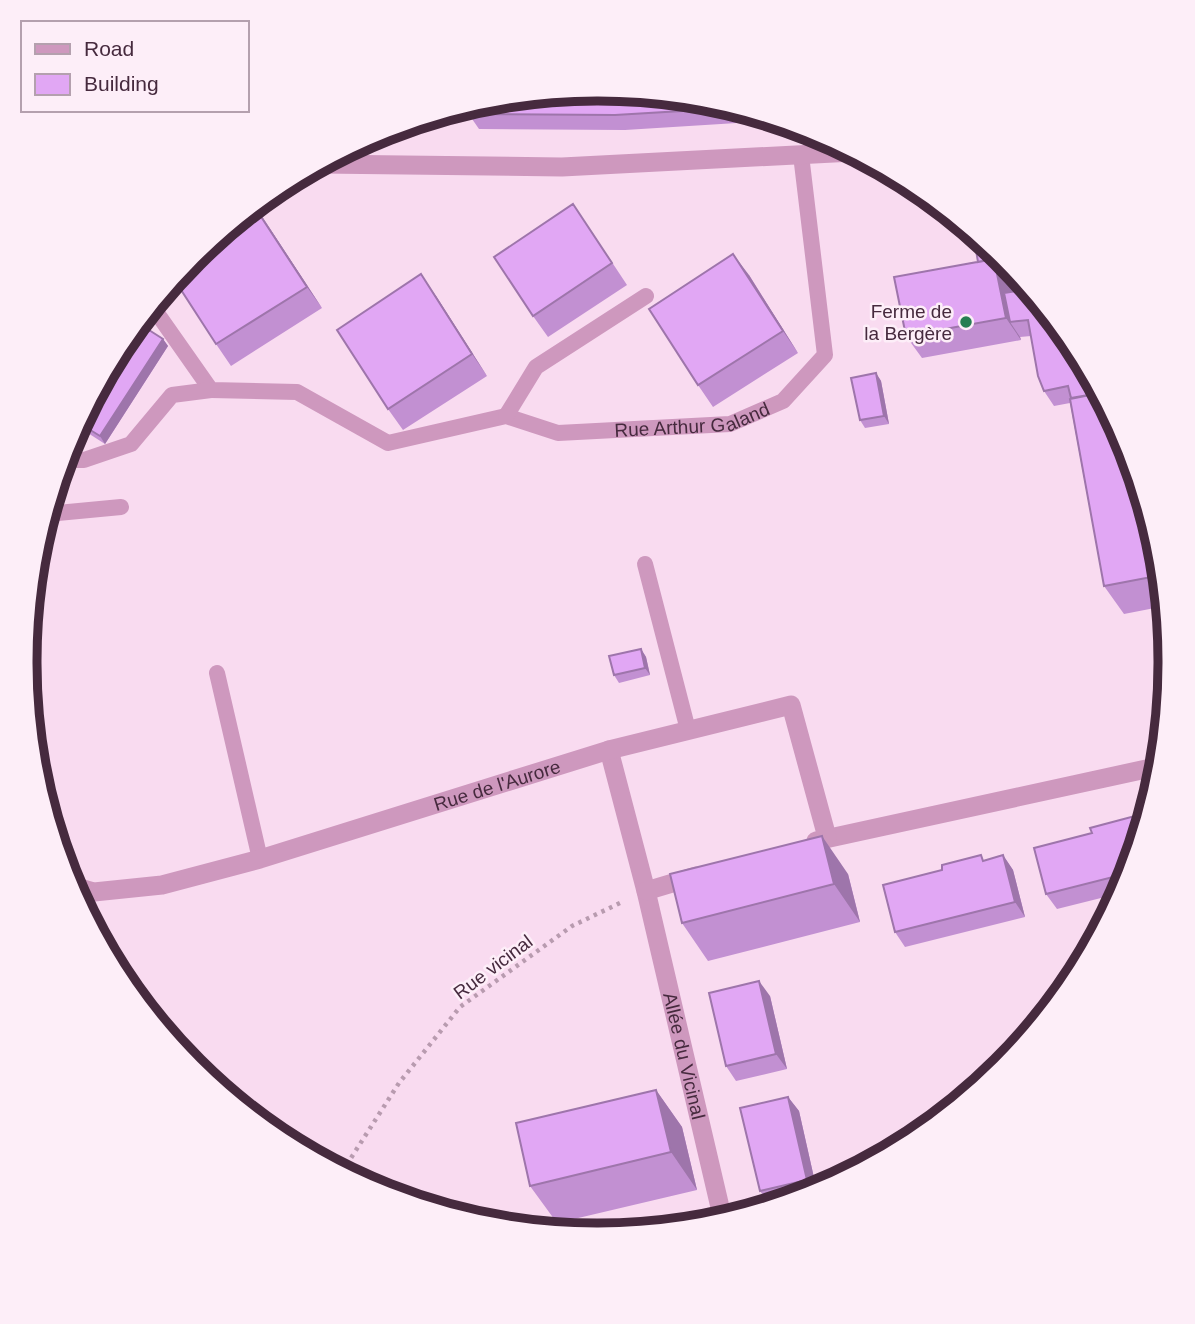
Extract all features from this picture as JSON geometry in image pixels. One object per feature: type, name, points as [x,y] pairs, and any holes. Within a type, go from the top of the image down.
[{"type":"street","points":[[339,164],[562,167],[833,153]]},
{"type":"street","name":"Rue de l'Aurore","points":[[85,890],[94,892],[162,885],[260,859],[609,750],[791,705],[827,837]]},
{"type":"street","name":"Allée du Vicinal","points":[[609,750],[646,891],[720,1209]]},
{"type":"street","points":[[801,845],[827,837],[1147,769]]},
{"type":"street","points":[[646,891],[710,872]]},
{"type":"lane","name":"Rue Arthur Galand","points":[[506,415],[558,433],[730,425],[783,401],[825,355],[801,155]]},
{"type":"lane","points":[[75,460],[84,460],[131,444],[172,395],[211,390],[297,392],[388,443],[506,415],[536,367],[646,296]]},
{"type":"lane","points":[[158,315],[211,390]]},
{"type":"lane","points":[[57,513],[121,507]]},
{"type":"lane","points":[[645,564],[688,730]]},
{"type":"lane","points":[[217,673],[260,859]]},
{"type":"path","name":"Rue vicinal","points":[[347,1164],[399,1083],[460,1007],[572,926],[646,891]]},
{"type":"building","points":[[598,101],[634,102],[696,110],[615,115],[479,114],[524,106]]},
{"type":"building","points":[[573,204],[612,263],[533,316],[494,257]]},
{"type":"building","points":[[260,215],[307,287],[216,344],[180,288],[228,240]]},
{"type":"building","points":[[976,248],[989,260],[978,262]]},
{"type":"building","points":[[733,254],[783,331],[698,385],[649,309]]},
{"type":"building","points":[[989,260],[996,267],[1006,318],[906,336],[894,277]]},
{"type":"building","points":[[421,274],[472,354],[388,409],[337,330]]},
{"type":"building","points":[[1019,292],[1064,350],[1090,395],[1071,398],[1068,386],[1044,391],[1038,376],[1028,320],[1010,322],[1004,293]]},
{"type":"building","points":[[147,329],[163,339],[100,436],[88,429],[112,382]]},
{"type":"building","points":[[876,373],[884,416],[860,420],[851,378]]},
{"type":"building","points":[[1090,395],[1116,447],[1139,517],[1151,577],[1104,586],[1070,399]]},
{"type":"building","points":[[641,649],[645,668],[614,675],[609,656]]},
{"type":"building","points":[[1135,816],[1116,876],[1046,894],[1034,848],[1092,833],[1090,828]]},
{"type":"building","points":[[822,836],[834,884],[682,923],[670,874]]},
{"type":"building","points":[[981,855],[983,861],[1003,855],[1015,902],[895,932],[883,885],[942,870],[942,865]]},
{"type":"building","points":[[759,981],[776,1054],[726,1066],[709,993]]},
{"type":"building","points":[[656,1090],[671,1152],[530,1186],[516,1123]]},
{"type":"building","points":[[788,1097],[807,1180],[760,1191],[740,1108]]},
{"type":"place","name":"Ferme de la Bergère","points":[[966,322]]}]
